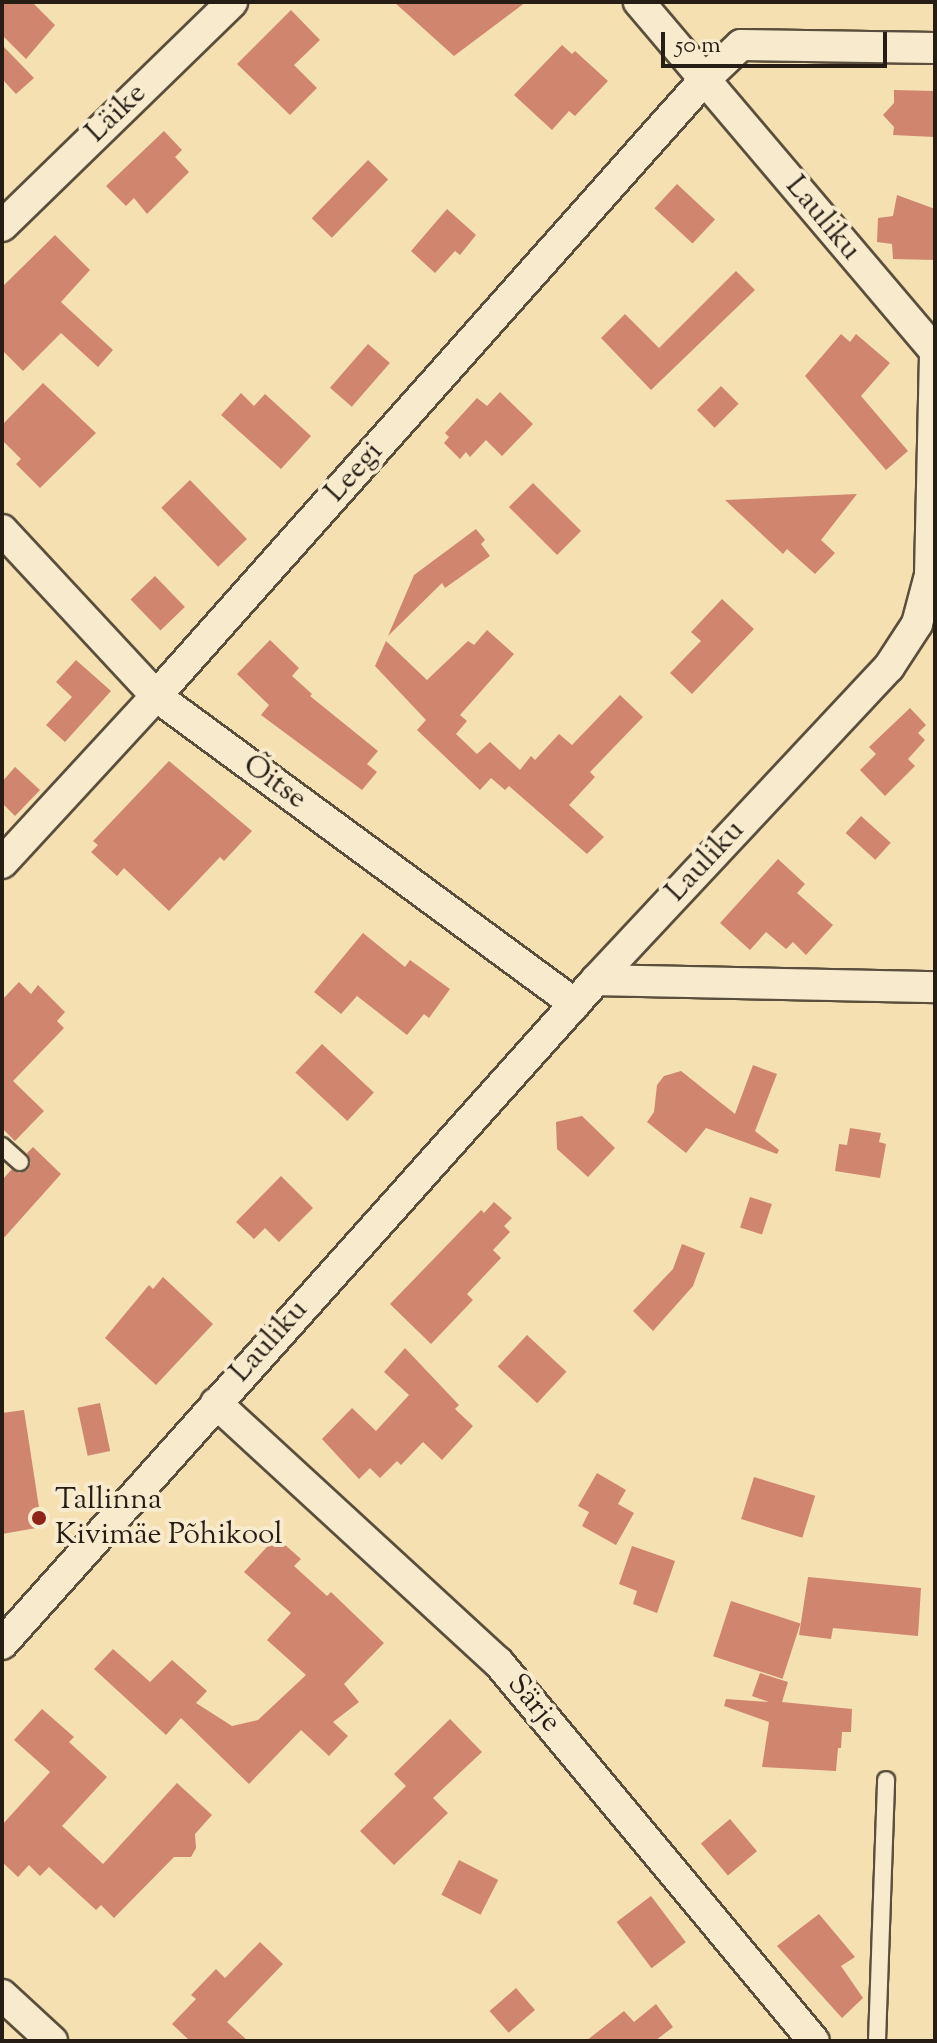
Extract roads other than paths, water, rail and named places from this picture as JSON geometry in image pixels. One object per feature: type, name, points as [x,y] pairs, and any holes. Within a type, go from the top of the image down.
[{"type":"street","name":"Läike","points":[[2,226],[232,2]]},
{"type":"street","name":"Lauliku","points":[[2,1644],[596,980],[889,667],[917,624],[930,575],[935,351],[639,2]]},
{"type":"street","name":"Leegi","points":[[2,863],[156,696],[704,80],[741,45],[935,48]]},
{"type":"street","name":"Õitse","points":[[2,530],[156,696],[575,1004]]},
{"type":"street","points":[[596,980],[935,987]]},
{"type":"street","name":"Särje","points":[[216,1403],[498,1662],[814,2041]]},
{"type":"street","points":[[2,1995],[52,2041]]},
{"type":"lane","points":[[2,1146],[20,1162]]},
{"type":"lane","points":[[877,2041],[886,1780]]},
{"type":"place","name":"Tallinna Kivimäe Põhikool","points":[[39,1518]]}]
